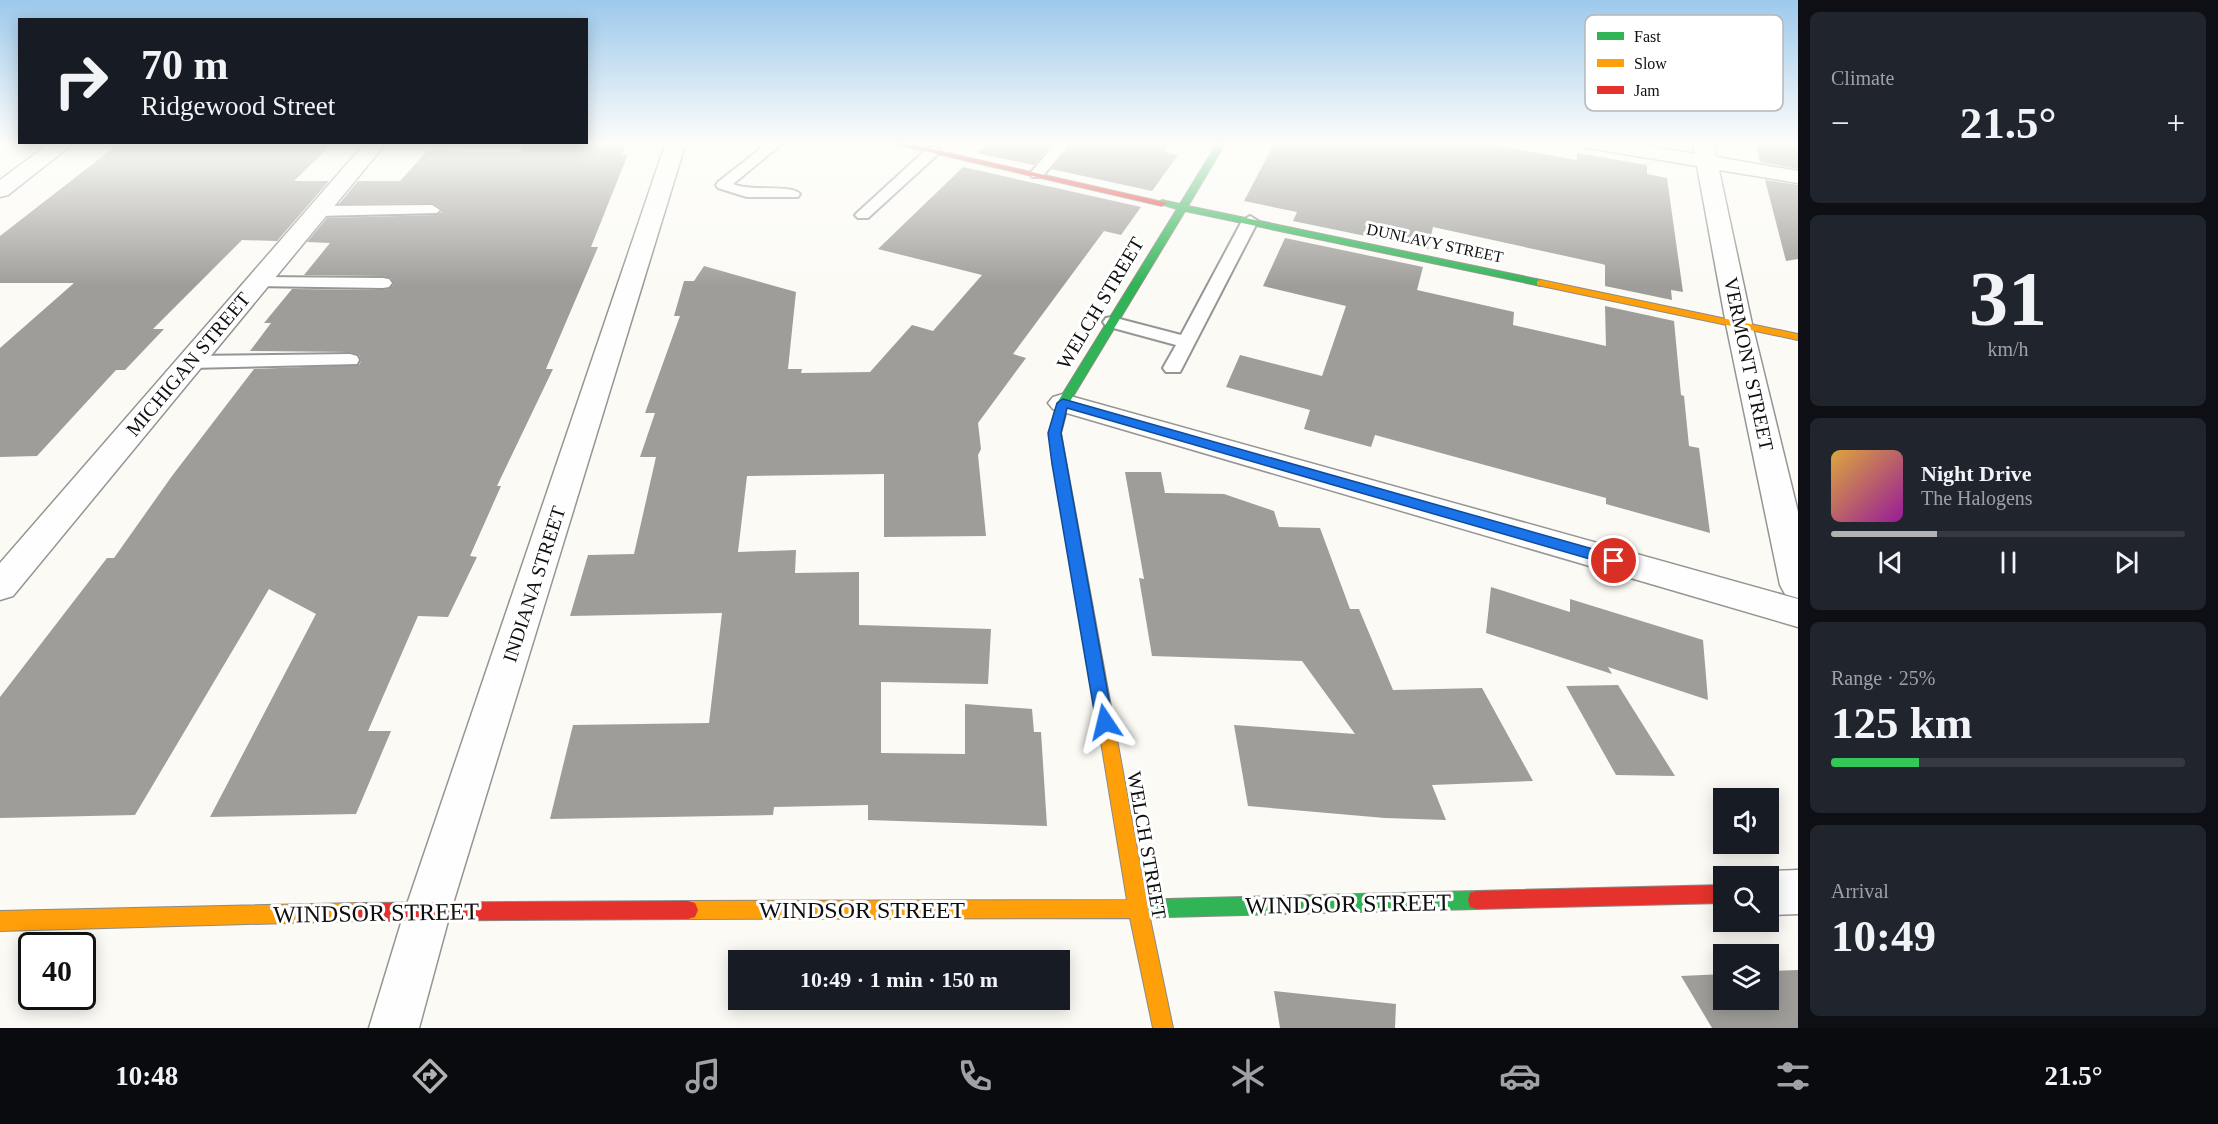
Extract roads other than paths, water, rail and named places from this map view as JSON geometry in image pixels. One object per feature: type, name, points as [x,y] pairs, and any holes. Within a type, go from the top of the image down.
[{"type":"street","name":"MICHIGAN STREET","points":[[0,587],[336,190]]},
{"type":"street","name":"INDIANA STREET","points":[[394,1028],[428,910],[661,190]]},
{"type":"street","name":"DUNLAVY STREET","points":[[1107,190],[1798,337]]},
{"type":"street","name":"WELCH STREET","points":[[1163,1028],[1138,909],[1058,464],[1055,433],[1063,403],[1192,190]]},
{"type":"street","name":"VERMONT STREET","points":[[1712,190],[1739,324],[1798,585]]},
{"type":"street","points":[[1063,403],[1798,613]]},
{"type":"street","points":[[1779,893],[1798,892]]},
{"type":"street","name":"WINDSOR STREET","points":[[0,921],[428,910],[1138,909],[1713,894]]},
{"type":"lane","points":[[734,190],[793,194]]},
{"type":"lane","points":[[863,215],[890,190]]},
{"type":"lane","points":[[319,210],[432,210]]},
{"type":"lane","points":[[1173,368],[1250,221]]},
{"type":"lane","points":[[257,282],[383,283]]},
{"type":"lane","points":[[1112,322],[1187,342]]},
{"type":"lane","points":[[190,362],[350,360]]}]
